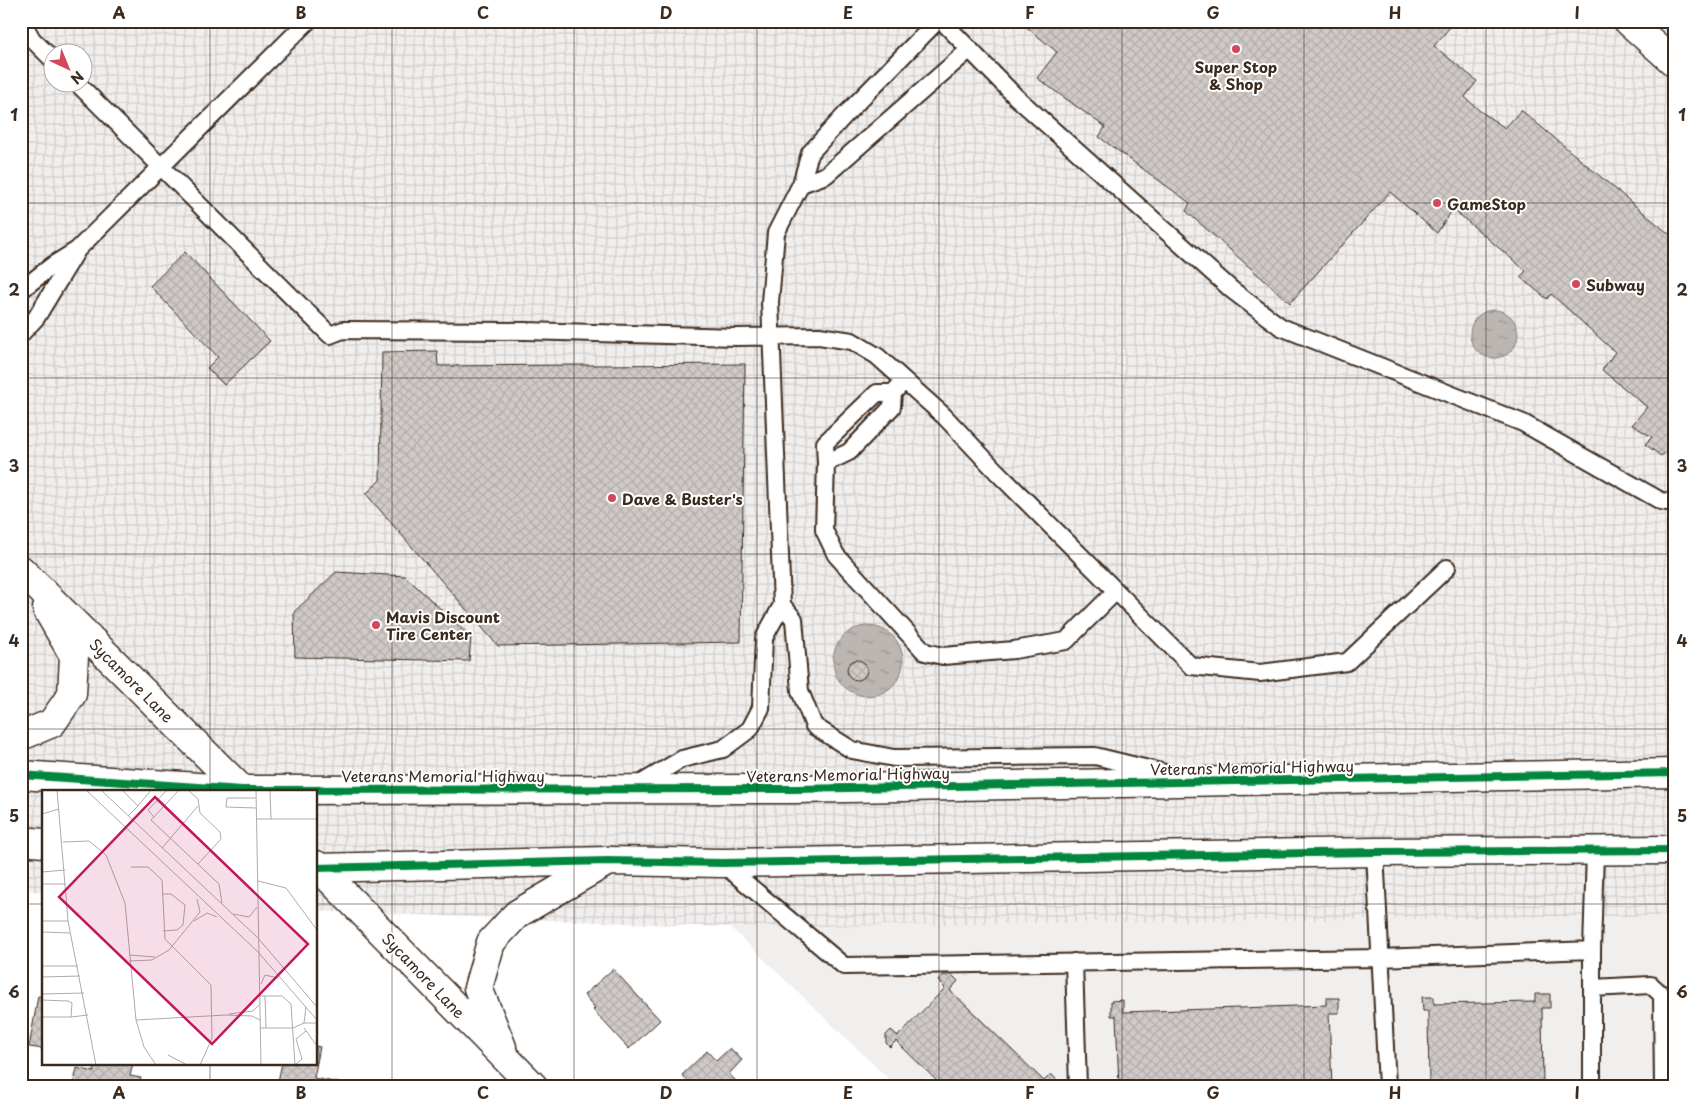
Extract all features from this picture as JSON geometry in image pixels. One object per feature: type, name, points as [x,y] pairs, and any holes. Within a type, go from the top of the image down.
[{"type":"main road","points":[[1628,21],[1675,63]]},
{"type":"main road","points":[[21,736],[52,723],[72,694],[74,656],[26,574]]},
{"type":"main road","name":"Sycamore Lane","points":[[26,574],[243,790]]},
{"type":"main road","name":"Veterans Memorial Highway","points":[[21,775],[243,790],[795,789],[1675,773]]},
{"type":"main road","points":[[21,841],[42,843]]},
{"type":"main road","points":[[318,867],[608,861],[722,863],[1374,852],[1675,850]]},
{"type":"main road","points":[[508,1060],[478,988],[491,942],[517,914],[608,861]]},
{"type":"main road","name":"Sycamore Lane","points":[[318,868],[533,1086]]},
{"type":"lane","points":[[22,21],[32,39],[42,50]]},
{"type":"lane","points":[[21,290],[77,250],[308,21]]},
{"type":"lane","points":[[633,788],[682,759],[723,749],[750,729],[761,708],[764,638],[782,605],[770,302],[776,233],[801,184],[810,153],[937,21]]},
{"type":"lane","points":[[942,21],[1016,97],[1232,290],[1281,327],[1524,423],[1661,501],[1675,504]]},
{"type":"lane","points":[[801,184],[826,176],[970,49]]},
{"type":"lane","points":[[86,92],[160,168],[330,335],[343,330],[525,331],[771,337],[819,336],[852,341],[877,356],[944,416],[996,471],[1191,666],[1260,673],[1347,662],[1447,568]]},
{"type":"lane","points":[[21,334],[36,318],[77,250]]},
{"type":"lane","points":[[826,463],[849,452],[892,407],[893,394],[904,381]]},
{"type":"lane","points":[[893,394],[877,393],[825,443],[824,530],[836,555],[925,652],[942,656],[1014,650],[1066,641],[1116,591]]},
{"type":"lane","points":[[782,605],[794,618],[800,691],[814,726],[852,750],[894,758],[1095,756],[1200,782]]},
{"type":"lane","points":[[1592,1086],[1592,950],[1595,851]]},
{"type":"lane","points":[[1374,852],[1387,1086]]},
{"type":"lane","points":[[722,863],[844,966],[1379,958],[1592,950]]},
{"type":"lane","points":[[1074,962],[1078,1086]]},
{"type":"lane","points":[[1592,988],[1651,985],[1657,988],[1662,995],[1663,1086]]},
{"type":"shaded area","points":[[21,21],[1675,21],[1675,916],[730,927],[318,911],[318,790],[42,790],[42,892],[21,890]]},
{"type":"shaded area","points":[[1675,916],[1675,1086],[896,1086],[730,927]]},
{"type":"water","points":[[1494,310],[1503,312],[1511,317],[1516,325],[1518,334],[1516,343],[1511,351],[1503,356],[1494,358],[1485,356],[1477,351],[1472,343],[1470,334],[1472,325],[1477,317],[1485,312]]},
{"type":"water","points":[[868,626],[881,629],[893,636],[900,648],[903,661],[900,674],[893,686],[881,693],[868,696],[855,693],[843,686],[836,674],[833,661],[836,648],[843,636],[855,629]]},
{"type":"building","points":[[1019,21],[1455,21],[1434,46],[1477,81],[1465,97],[1480,111],[1505,128],[1521,110],[1675,239],[1675,458],[1666,452],[1661,456],[1645,444],[1652,437],[1632,425],[1647,407],[1602,370],[1615,352],[1551,294],[1547,299],[1520,277],[1526,271],[1453,209],[1437,233],[1390,192],[1290,303],[1186,211],[1190,203],[1099,137],[1105,127],[1037,78],[1057,52]]},
{"type":"building","points":[[185,252],[270,341],[224,385],[207,368],[218,357],[150,286]]},
{"type":"building","points":[[437,351],[438,366],[745,364],[741,642],[498,646],[366,494],[380,480],[382,352]]},
{"type":"building","name":"Mavis Discount Tire Center","points":[[336,572],[405,576],[471,637],[469,661],[295,657],[294,612]]},
{"type":"building","points":[[857,660],[864,663],[867,670],[864,677],[857,680],[850,677],[847,670],[850,663]]},
{"type":"building","points":[[613,969],[660,1020],[629,1049],[593,1010],[595,1008],[584,995]]},
{"type":"building","points":[[943,975],[952,975],[958,981],[950,990],[1044,1081],[1051,1074],[1056,1079],[1057,1086],[942,1086],[896,1041],[890,1047],[886,1043],[886,1035],[891,1030],[898,1036],[945,988],[938,981]]},
{"type":"building","points":[[1535,994],[1550,994],[1550,1008],[1542,1008],[1543,1086],[1429,1086],[1428,1011],[1423,1011],[1422,997],[1434,997],[1434,1004],[1535,1002]]},
{"type":"building","points":[[38,996],[42,997],[42,1049],[29,1047]]},
{"type":"building","points":[[1326,998],[1339,998],[1339,1013],[1329,1013],[1332,1086],[1119,1086],[1116,1016],[1111,1016],[1111,1001],[1123,1000],[1123,1012],[1326,1005]]},
{"type":"building","points":[[730,1048],[742,1060],[729,1074],[741,1086],[692,1086],[682,1075],[707,1051],[716,1061]]},
{"type":"building","points":[[96,1064],[133,1064],[130,1076],[141,1078],[139,1086],[73,1086],[77,1068],[94,1072]]},
{"type":"building","points":[[282,1064],[317,1064],[314,1078],[344,1084],[344,1086],[277,1086]]},
{"type":"cycle path","points":[[21,775],[242,790],[795,789],[1675,773]]},
{"type":"cycle path","points":[[318,868],[608,861],[722,863],[1375,852],[1675,850]]},
{"type":"place","name":"Super Stop & Shop","points":[[1236,49]]},
{"type":"place","name":"GameStop","points":[[1437,203]]},
{"type":"place","name":"Subway","points":[[1576,284]]},
{"type":"place","name":"Dave & Buster's","points":[[612,498]]},
{"type":"place","name":"Mavis Discount Tire Center","points":[[376,625]]}]
